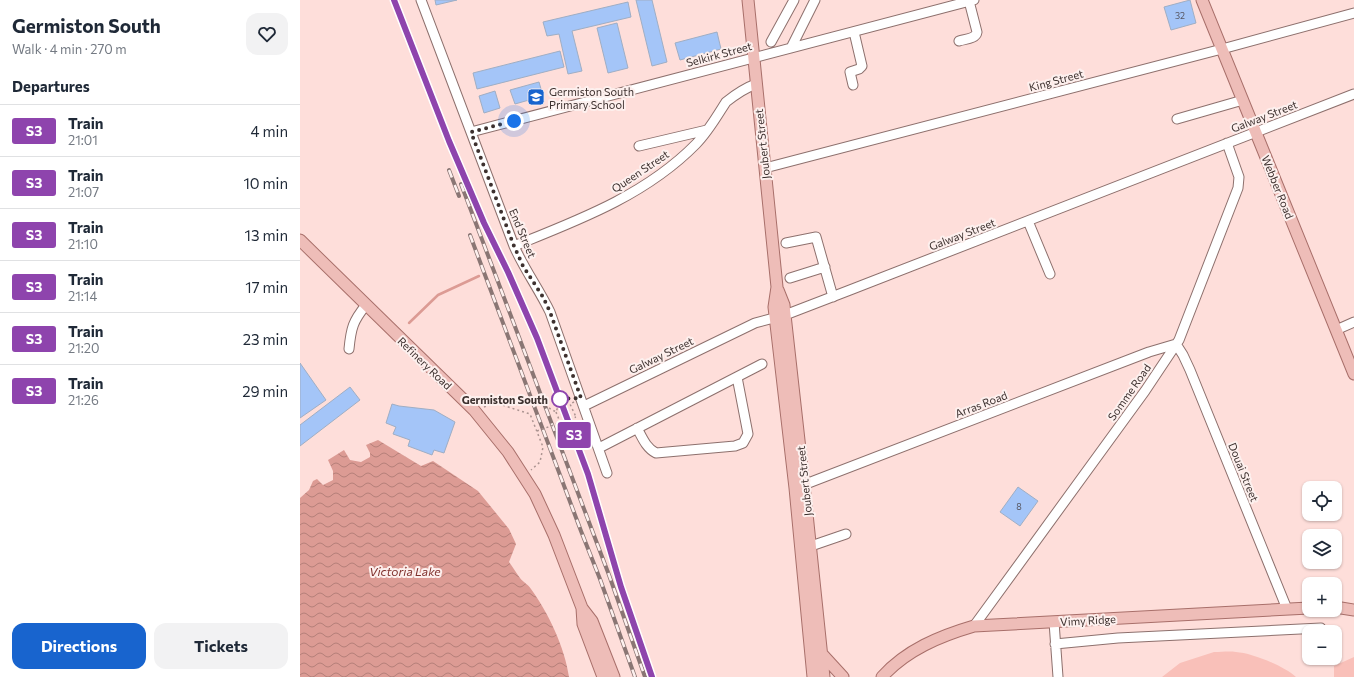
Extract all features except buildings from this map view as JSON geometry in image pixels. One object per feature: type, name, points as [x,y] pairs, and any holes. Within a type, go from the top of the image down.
[{"type":"main road","name":"Joubert Street","points":[[748,0],[777,287],[774,307],[780,316],[800,486],[813,677]]},
{"type":"main road","name":"Webber Road","points":[[1202,0],[1354,374]]},
{"type":"main road","name":"Refinery Road","points":[[300,240],[474,410],[508,452],[535,494],[554,535],[582,608]]},
{"type":"main road","name":"Joubert Street","points":[[800,486],[811,546],[824,677]]},
{"type":"main road","points":[[582,608],[583,624],[603,677]]},
{"type":"main road","points":[[582,608],[592,621],[614,677]]},
{"type":"main road","name":"Vimy Ridge","points":[[882,677],[915,650],[935,640],[974,626],[1302,608]]},
{"type":"main road","points":[[1342,608],[1354,610]]},
{"type":"main road","points":[[821,653],[842,677]]},
{"type":"street","name":"End Street","points":[[421,0],[514,246],[523,266],[543,297],[550,312],[607,473]]},
{"type":"street","points":[[771,42],[794,0]]},
{"type":"street","points":[[791,48],[815,0]]},
{"type":"street","name":"Selkirk Street","points":[[471,132],[971,1]]},
{"type":"street","points":[[959,41],[975,37],[977,35],[971,1]]},
{"type":"street","name":"King Street","points":[[764,168],[1222,49],[1354,13]]},
{"type":"street","points":[[853,84],[850,72],[859,69],[862,66],[854,32]]},
{"type":"street","name":"Queen Street","points":[[514,246],[585,217],[628,195],[663,172],[697,143],[726,102],[739,92],[756,84]]},
{"type":"street","name":"Galway Street","points":[[584,406],[755,323],[780,316],[833,297],[1354,94]]},
{"type":"street","points":[[1177,119],[1243,100]]},
{"type":"street","points":[[639,146],[707,130]]},
{"type":"street","name":"Somme Road","points":[[974,626],[1145,391],[1176,344],[1184,329],[1238,188],[1239,177],[1227,143]]},
{"type":"street","points":[[1028,221],[1050,274]]},
{"type":"street","points":[[786,243],[816,237],[833,297]]},
{"type":"street","points":[[790,278],[825,267]]},
{"type":"street","points":[[349,349],[353,324],[366,305]]},
{"type":"street","points":[[1336,330],[1354,322]]},
{"type":"street","name":"Arras Road","points":[[800,486],[1149,352],[1176,344]]},
{"type":"street","name":"Douai Street","points":[[1176,344],[1190,370],[1287,609]]},
{"type":"street","points":[[599,448],[762,364]]},
{"type":"street","points":[[637,428],[647,445],[656,453],[736,446],[742,443],[748,434],[737,377]]},
{"type":"street","points":[[811,546],[846,534]]},
{"type":"street","points":[[1054,622],[1058,677]]},
{"type":"street","points":[[1055,644],[1118,638],[1302,629]]},
{"type":"path","points":[[474,410],[496,403],[530,414],[543,447],[540,462],[524,476]]},
{"type":"path","points":[[556,412],[559,404]]},
{"type":"path","points":[[537,431],[576,417],[570,404]]},
{"type":"path","points":[[549,408],[556,412],[566,437]]},
{"type":"shaded area","points":[[1214,652],[1243,653],[1259,657],[1284,669],[1296,677],[1162,677],[1180,663]]},
{"type":"shaded area","points":[[1354,657],[1354,677],[1334,677],[1334,666],[1342,665],[1342,662]]},
{"type":"water","name":"Victoria Lake","points":[[378,440],[421,466],[433,461],[478,491],[509,529],[516,544],[509,562],[520,578],[530,587],[544,608],[560,642],[569,677],[300,677],[300,498],[309,490],[313,481],[317,479],[323,485],[333,480],[333,471],[328,460],[344,450],[350,460],[361,462],[370,457],[370,453],[366,445]]},
{"type":"waterway","points":[[409,323],[438,295],[479,276]]},
{"type":"railway","points":[[394,0],[449,141],[484,223],[508,272],[537,338],[587,473],[621,587],[652,677]]},
{"type":"railway","points":[[449,170],[459,196]]},
{"type":"railway","points":[[461,184],[609,575],[645,677]]},
{"type":"railway","points":[[470,235],[600,579],[635,677]]},
{"type":"train","name":"S3","points":[[394,0],[449,141],[484,223],[524,306],[537,338],[588,474],[621,587],[652,677]]},
{"type":"place","name":"Germiston South Primary School","points":[[536,97]]},
{"type":"place","name":"Germiston South","points":[[560,399]]},
{"type":"route","points":[[514,121],[471,132],[519,258],[543,297],[550,312],[581,398],[560,399]]}]
